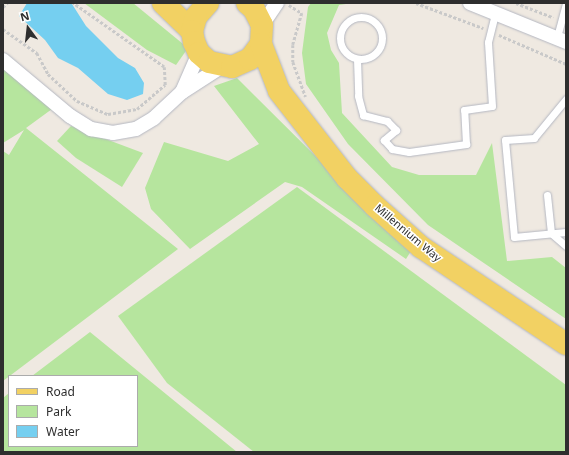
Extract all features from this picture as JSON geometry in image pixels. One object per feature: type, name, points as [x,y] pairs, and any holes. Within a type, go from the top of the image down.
[{"type":"main road","points":[[163,3],[192,31],[199,53]]},
{"type":"main road","name":"Millennium Way","points":[[247,3],[254,9],[279,92],[347,178],[415,242],[499,301],[566,344]]},
{"type":"main road","points":[[192,31],[200,4]]},
{"type":"main road","points":[[232,66],[253,56],[261,35]]},
{"type":"main road","name":"Millennium Way","points":[[199,53],[209,62],[232,66],[279,92]]},
{"type":"street","points":[[261,35],[277,3]]},
{"type":"street","points":[[470,3],[561,40]]},
{"type":"street","points":[[182,92],[199,53]]},
{"type":"street","points":[[3,60],[70,116],[91,129],[113,133],[136,129],[154,118],[182,92],[232,66]]},
{"type":"lane","points":[[561,40],[560,20],[566,3]]},
{"type":"lane","points":[[357,59],[358,96],[363,115],[387,121],[396,130],[384,140],[392,149],[409,152],[466,144],[464,110],[492,106],[488,42],[495,13]]},
{"type":"lane","points":[[365,17],[378,26],[382,40],[376,53],[370,57],[357,59],[343,50],[340,34],[350,19],[365,17]]},
{"type":"lane","points":[[566,99],[534,138],[505,140],[514,237],[566,232]]},
{"type":"lane","points":[[547,195],[550,233],[566,246]]},
{"type":"path","points":[[3,7],[7,3]]},
{"type":"path","points":[[3,29],[37,53],[48,74],[77,101],[108,114],[138,109],[165,85],[164,67],[73,3]]},
{"type":"path","points":[[286,3],[302,13],[293,45],[293,62],[309,104]]},
{"type":"path","points":[[516,3],[560,20]]},
{"type":"green space","points":[[84,3],[133,3],[188,48],[176,65],[147,50]]},
{"type":"green space","points":[[311,3],[353,3],[339,5],[327,33],[331,50],[339,63],[342,113],[392,167],[419,175],[476,175],[492,143],[507,261],[552,257],[566,268],[566,319],[428,225],[348,144],[306,84],[302,53],[308,7]]},
{"type":"green space","points":[[3,68],[52,109],[26,128],[178,249],[11,375],[8,375],[8,377],[3,381],[3,151],[9,155],[24,130],[3,143]]},
{"type":"green space","points":[[237,78],[411,251],[406,259],[302,187],[285,182],[190,249],[151,209],[145,188],[164,142],[228,161],[259,144],[214,86]]},
{"type":"green space","points":[[71,126],[143,153],[122,187],[76,158],[57,141]]},
{"type":"green space","points":[[297,187],[566,385],[566,452],[254,452],[167,383],[118,316]]},
{"type":"green space","points":[[90,332],[237,452],[3,452],[3,398],[8,394],[8,447],[138,447],[138,375],[33,375]]},
{"type":"water","points":[[27,3],[72,4],[86,26],[118,58],[135,68],[144,83],[143,94],[127,100],[108,94],[78,68],[58,58],[45,40],[19,16]]}]
